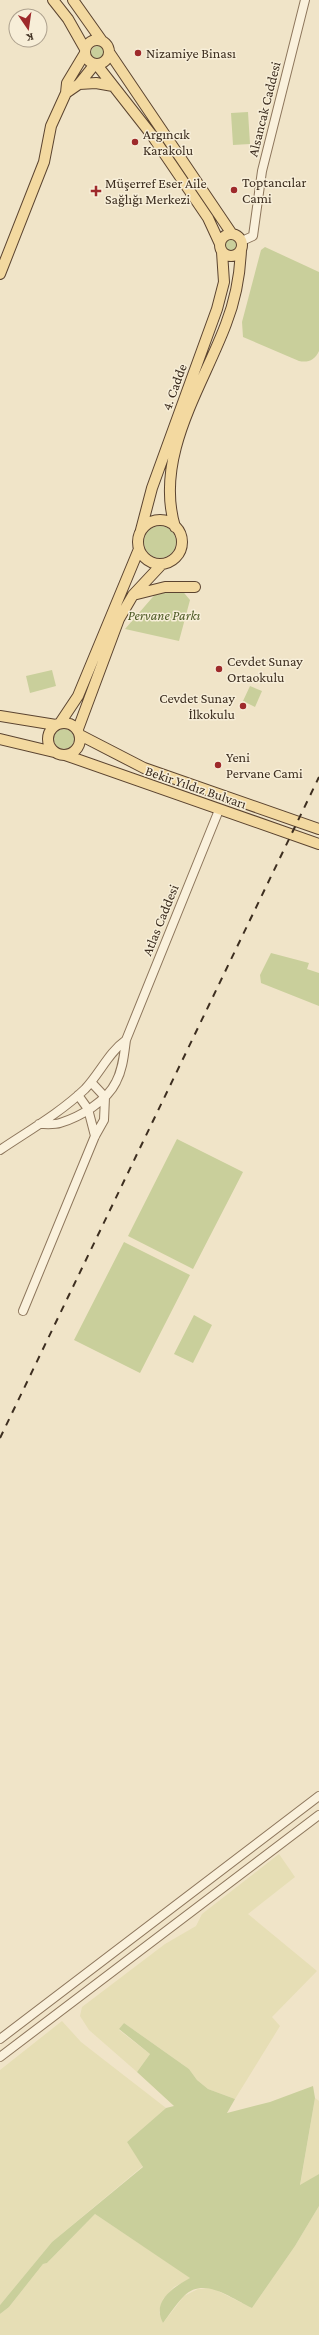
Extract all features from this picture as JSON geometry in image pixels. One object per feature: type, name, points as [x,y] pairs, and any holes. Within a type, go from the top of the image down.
[{"type":"main road","points":[[53,0],[68,18],[89,62],[96,65]]},
{"type":"main road","points":[[73,0],[107,46],[109,52],[232,234],[236,235],[242,246],[239,254],[230,256],[221,248],[224,236],[232,234]]},
{"type":"main road","points":[[0,274],[44,162],[51,126],[66,93],[67,84],[91,41],[102,41]]},
{"type":"main road","points":[[66,93],[79,84],[96,65],[106,61],[109,52]]},
{"type":"main road","name":"4. Cadde","points":[[96,65],[151,134],[200,207],[221,248],[224,282],[217,309],[152,488],[141,530]]},
{"type":"main road","points":[[79,84],[96,83],[113,86]]},
{"type":"main road","name":"4. Cadde","points":[[175,527],[169,493],[172,460],[185,423],[227,323],[238,282],[242,246]]},
{"type":"main road","points":[[0,739],[65,756],[72,754],[78,748],[79,732],[117,625],[134,595],[162,564],[171,561],[180,550],[181,535],[175,527],[167,521],[157,520],[148,523],[141,530],[138,540],[139,549],[78,696],[58,724],[51,730],[48,738],[49,745],[54,752]]},
{"type":"main road","points":[[139,549],[148,561],[162,564]]},
{"type":"main road","points":[[134,595],[165,587],[195,587]]},
{"type":"main road","points":[[0,716],[58,724],[68,723],[79,732]]},
{"type":"main road","name":"Bekir Yıldız Bulvarı","points":[[79,732],[144,768],[319,829]]},
{"type":"main road","name":"Bekir Yıldız Bulvarı","points":[[65,756],[319,844]]},
{"type":"street","name":"Alsancak Caddesi","points":[[242,246],[253,236],[262,171],[305,0]]},
{"type":"street","name":"Atlas Caddesi","points":[[38,1124],[58,1124],[92,1107],[105,1097],[119,1075],[126,1040],[219,810]]},
{"type":"street","name":"Atlas Caddesi","points":[[0,1150],[78,1095],[91,1082],[116,1047],[126,1040]]},
{"type":"street","points":[[23,1311],[95,1136],[104,1120],[105,1097],[91,1082]]},
{"type":"street","points":[[78,1095],[92,1107],[95,1136]]},
{"type":"street","points":[[0,2039],[319,1796]]},
{"type":"street","points":[[0,2057],[319,1815]]},
{"type":"shaded area","points":[[279,1854],[295,1877],[248,1914],[317,1971],[272,2017],[280,2026],[235,2099],[208,2089],[197,2080],[189,2069],[124,2023],[119,2030],[150,2054],[137,2072],[89,2030],[80,2016],[82,2007],[165,1944],[196,1926],[202,1914]]},
{"type":"shaded area","points":[[62,2021],[81,2042],[166,2108],[127,2142],[143,2166],[52,2242],[0,2305],[0,2070]]},
{"type":"shaded area","points":[[315,2098],[319,2101],[319,2174],[300,2186]]},
{"type":"shaded area","points":[[319,2206],[319,2335],[0,2335],[0,2314],[9,2307],[43,2264],[47,2263],[95,2214],[191,2278],[174,2287],[163,2299],[159,2312],[163,2323],[184,2296],[198,2289],[212,2288],[252,2308],[295,2246]]},
{"type":"green space","points":[[98,46],[103,48],[105,53],[103,58],[98,60],[93,58],[91,53],[93,48]]},
{"type":"green space","points":[[248,112],[250,144],[233,145],[231,113]]},
{"type":"green space","points":[[229,238],[235,238],[239,242],[239,248],[235,252],[229,252],[225,248],[225,242]]},
{"type":"green space","points":[[265,247],[319,272],[319,351],[311,360],[305,362],[299,361],[243,337],[242,322],[261,250]]},
{"type":"green space","points":[[157,526],[163,526],[173,533],[176,542],[175,548],[169,555],[163,558],[157,558],[147,551],[144,545],[144,539],[151,529]]},
{"type":"green space","name":"Pervane Parkı","points":[[175,582],[190,600],[179,641],[125,629],[158,591]]},
{"type":"green space","points":[[52,670],[56,686],[30,693],[26,676]]},
{"type":"green space","points":[[250,686],[262,691],[255,707],[243,701]]},
{"type":"green space","points":[[64,729],[71,732],[74,739],[71,746],[64,749],[57,746],[54,739],[57,732]]},
{"type":"green space","points":[[271,953],[309,963],[307,969],[319,973],[319,1006],[261,983],[260,975]]},
{"type":"green space","points":[[177,1139],[243,1172],[193,1269],[128,1236]]},
{"type":"green space","points":[[124,1242],[190,1275],[140,1373],[74,1340]]},
{"type":"green space","points":[[194,1315],[212,1325],[193,1363],[174,1354]]},
{"type":"green space","points":[[124,2023],[189,2069],[197,2080],[208,2089],[235,2099],[227,2113],[270,2102],[313,2086],[315,2098],[300,2185],[319,2174],[319,2206],[295,2246],[252,2308],[218,2291],[200,2288],[192,2290],[184,2296],[163,2323],[160,2315],[162,2301],[171,2290],[190,2278],[95,2214],[47,2263],[43,2264],[9,2307],[0,2314],[0,2305],[52,2242],[143,2167],[127,2142],[166,2108],[174,2106],[137,2072],[150,2054],[119,2029]]},
{"type":"railway","points":[[0,1438],[319,777]]},
{"type":"place","name":"Nizamiye Binası","points":[[138,53]]},
{"type":"place","name":"Argıncık Karakolu","points":[[135,142]]},
{"type":"place","name":"Toptancılar Cami","points":[[234,190]]},
{"type":"place","name":"Müşerref Eser Aile Sağlığı Merkezi","points":[[96,191]]},
{"type":"place","name":"Cevdet Sunay Ortaokulu","points":[[219,669]]},
{"type":"place","name":"Cevdet Sunay İlkokulu","points":[[243,706]]},
{"type":"place","name":"Yeni Pervane Cami","points":[[218,765]]}]
